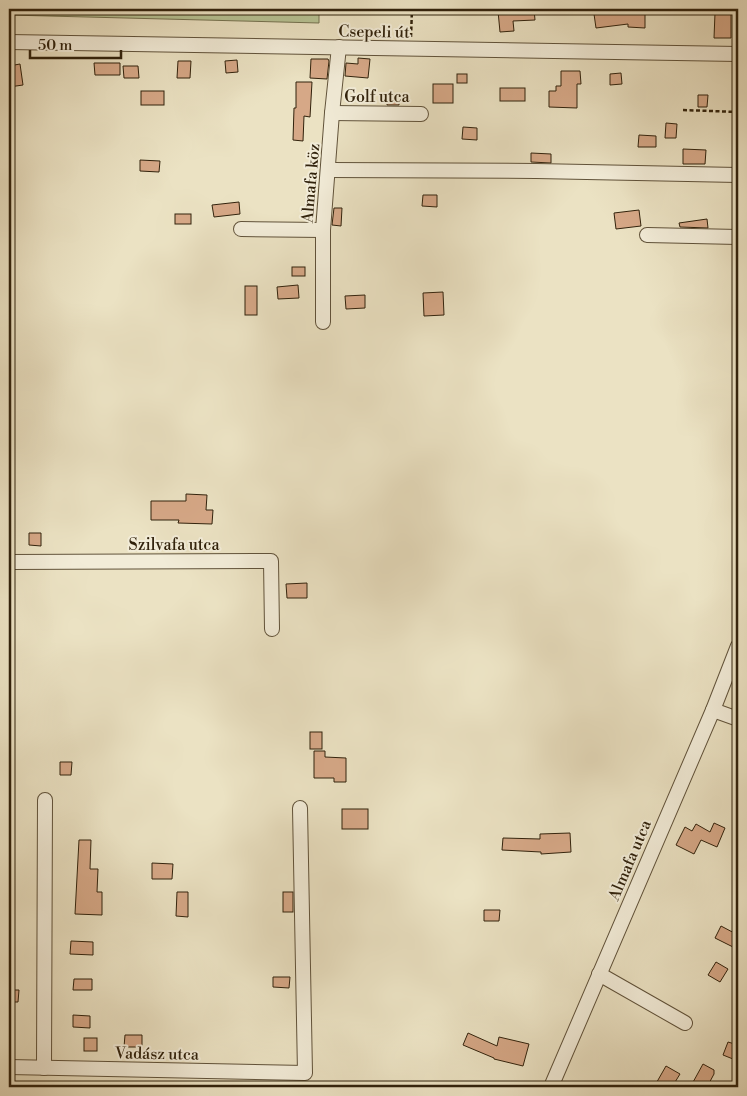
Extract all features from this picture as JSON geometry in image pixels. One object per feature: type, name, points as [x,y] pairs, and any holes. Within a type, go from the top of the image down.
[{"type":"street","name":"Csepeli út","points":[[9,42],[738,54]]},
{"type":"street","name":"Almafa köz","points":[[323,322],[323,230],[339,48]]},
{"type":"street","name":"Golf utca","points":[[332,114],[421,114]]},
{"type":"street","points":[[329,170],[536,171],[738,175]]},
{"type":"street","points":[[241,229],[323,230]]},
{"type":"street","points":[[647,235],[738,237]]},
{"type":"street","name":"Szilvafa utca","points":[[9,562],[271,561],[272,629]]},
{"type":"street","name":"Almafa utca","points":[[551,1087],[713,710],[738,646]]},
{"type":"street","points":[[713,710],[738,718]]},
{"type":"street","points":[[44,1068],[45,800]]},
{"type":"street","name":"Vadász utca","points":[[9,1067],[305,1073],[300,808]]},
{"type":"street","points":[[599,974],[685,1023]]},
{"type":"path","points":[[411,49],[412,9]]},
{"type":"path","points":[[683,110],[738,112]]},
{"type":"green space","points":[[9,9],[319,9],[319,23],[9,15]]},
{"type":"building","points":[[534,9],[535,20],[513,21],[514,31],[500,32],[498,11]]},
{"type":"building","points":[[645,10],[645,28],[628,27],[628,24],[596,28],[594,14]]},
{"type":"building","points":[[715,13],[731,13],[731,38],[714,38]]},
{"type":"building","points":[[358,58],[370,59],[368,78],[345,76],[346,63],[358,64]]},
{"type":"building","points":[[311,59],[328,59],[327,79],[310,78]]},
{"type":"building","points":[[237,60],[238,72],[226,73],[225,61]]},
{"type":"building","points":[[178,61],[191,61],[190,78],[177,78]]},
{"type":"building","points":[[94,63],[120,63],[120,75],[95,75]]},
{"type":"building","points":[[20,64],[23,85],[9,87],[9,66]]},
{"type":"building","points":[[123,66],[138,66],[139,78],[124,78]]},
{"type":"building","points":[[561,71],[580,71],[581,84],[577,84],[577,108],[549,107],[549,91],[556,91],[556,86],[561,86]]},
{"type":"building","points":[[621,73],[622,84],[610,85],[610,74]]},
{"type":"building","points":[[457,74],[467,74],[467,83],[457,83]]},
{"type":"building","points":[[296,82],[312,82],[310,117],[304,116],[303,141],[293,140]]},
{"type":"building","points":[[433,84],[453,84],[453,103],[433,103]]},
{"type":"building","points":[[500,88],[525,88],[525,101],[500,101]]},
{"type":"building","points":[[141,91],[164,91],[164,105],[141,105]]},
{"type":"building","points":[[388,95],[399,96],[399,105],[387,105]]},
{"type":"building","points":[[698,95],[708,95],[707,107],[698,107]]},
{"type":"building","points":[[666,123],[677,124],[676,138],[665,138]]},
{"type":"building","points":[[463,127],[477,128],[477,140],[462,139]]},
{"type":"building","points":[[639,135],[656,136],[656,147],[638,147]]},
{"type":"building","points":[[683,149],[706,150],[705,164],[683,164]]},
{"type":"building","points":[[531,153],[551,154],[551,163],[531,162]]},
{"type":"building","points":[[140,160],[160,161],[159,172],[140,171]]},
{"type":"building","points":[[423,195],[437,195],[437,207],[422,206]]},
{"type":"building","points":[[239,202],[240,214],[214,217],[212,205]]},
{"type":"building","points":[[334,208],[342,208],[341,226],[332,225]]},
{"type":"building","points":[[639,210],[641,226],[616,229],[614,213]]},
{"type":"building","points":[[175,214],[191,214],[191,224],[175,224]]},
{"type":"building","points":[[707,219],[708,228],[680,227],[679,223]]},
{"type":"building","points":[[292,267],[305,267],[305,276],[292,276]]},
{"type":"building","points":[[298,285],[299,298],[278,299],[277,287]]},
{"type":"building","points":[[245,286],[257,286],[257,315],[245,315]]},
{"type":"building","points":[[443,292],[444,315],[424,316],[423,293]]},
{"type":"building","points":[[365,295],[365,308],[346,309],[345,296]]},
{"type":"building","points":[[186,494],[207,495],[206,510],[213,510],[212,524],[178,523],[179,520],[151,520],[151,501],[186,501]]},
{"type":"building","points":[[29,533],[41,533],[41,546],[29,545]]},
{"type":"building","points":[[307,583],[307,598],[287,598],[286,584]]},
{"type":"building","points":[[310,732],[322,732],[322,749],[310,749]]},
{"type":"building","points":[[314,751],[325,751],[325,757],[346,758],[346,782],[334,782],[334,778],[314,778]]},
{"type":"building","points":[[60,762],[72,762],[71,775],[60,775]]},
{"type":"building","points":[[342,809],[368,809],[368,829],[342,829]]},
{"type":"building","points":[[714,823],[725,828],[717,847],[701,840],[694,854],[676,845],[685,827],[692,831],[696,824],[710,832]]},
{"type":"building","points":[[570,833],[571,852],[541,854],[541,852],[502,850],[503,838],[540,839],[540,834]]},
{"type":"building","points":[[79,840],[91,840],[90,869],[98,869],[97,892],[102,892],[102,915],[75,914]]},
{"type":"building","points":[[152,863],[173,864],[172,879],[152,879]]},
{"type":"building","points":[[177,892],[188,892],[188,917],[176,916]]},
{"type":"building","points":[[283,892],[293,892],[293,912],[283,912]]},
{"type":"building","points":[[484,910],[500,910],[499,921],[484,921]]},
{"type":"building","points":[[721,926],[738,935],[735,948],[715,938]]},
{"type":"building","points":[[71,941],[93,942],[93,955],[70,954]]},
{"type":"building","points":[[716,962],[728,969],[720,982],[708,975]]},
{"type":"building","points":[[273,977],[290,977],[289,988],[273,987]]},
{"type":"building","points":[[74,979],[92,979],[92,990],[73,990]]},
{"type":"building","points":[[9,990],[19,990],[18,1002],[9,1002]]},
{"type":"building","points":[[73,1015],[90,1016],[90,1028],[73,1027]]},
{"type":"building","points":[[468,1033],[497,1046],[499,1037],[529,1044],[523,1066],[494,1059],[463,1045]]},
{"type":"building","points":[[125,1035],[142,1035],[142,1047],[124,1047]]},
{"type":"building","points":[[84,1038],[97,1038],[97,1051],[84,1051]]},
{"type":"building","points":[[728,1042],[738,1045],[738,1061],[723,1055]]},
{"type":"building","points":[[703,1064],[714,1070],[714,1074],[707,1087],[698,1087],[692,1084]]},
{"type":"building","points":[[666,1066],[680,1074],[672,1087],[654,1087]]}]
